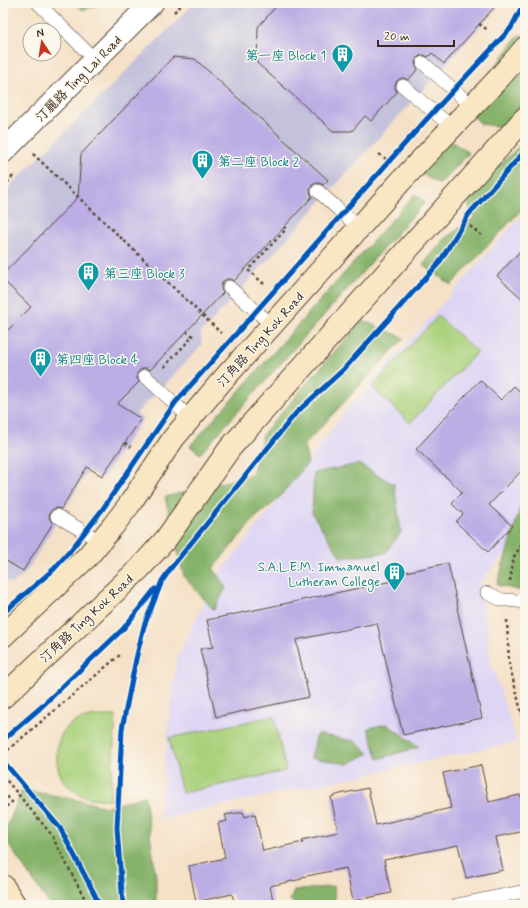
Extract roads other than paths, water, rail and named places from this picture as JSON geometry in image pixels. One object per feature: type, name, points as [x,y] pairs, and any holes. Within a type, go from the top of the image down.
[{"type":"main road","name":"汀角路 Ting Kok Road","points":[[3,636],[88,556],[129,505],[173,439],[220,383],[359,228],[500,77],[525,48]]},
{"type":"main road","name":"汀角路 Ting Kok Road","points":[[3,697],[140,568],[161,545],[230,448],[525,118]]},
{"type":"main road","points":[[3,886],[15,905]]},
{"type":"street","name":"汀麗路 Ting Lai Road","points":[[6,144],[95,60],[152,3]]},
{"type":"lane","points":[[38,3],[95,60]]},
{"type":"lane","points":[[423,64],[472,106]]},
{"type":"lane","points":[[403,86],[452,127]]},
{"type":"lane","points":[[318,191],[359,228]]},
{"type":"lane","points":[[229,287],[272,325]]},
{"type":"lane","points":[[145,376],[190,418]]},
{"type":"lane","points":[[57,516],[100,541]]},
{"type":"lane","points":[[487,593],[502,600],[525,602]]},
{"type":"lane","points":[[457,905],[525,891]]},
{"type":"place","name":"第一座 Block 1","points":[[342,74]]},
{"type":"place","name":"第二座 Block 2","points":[[203,180]]},
{"type":"place","name":"第三座 Block 3","points":[[88,292]]},
{"type":"place","name":"第四座 Block 4","points":[[41,378]]},
{"type":"place","name":"S.A.L.E.M. Immanuel Lutheran College","points":[[395,592]]}]
